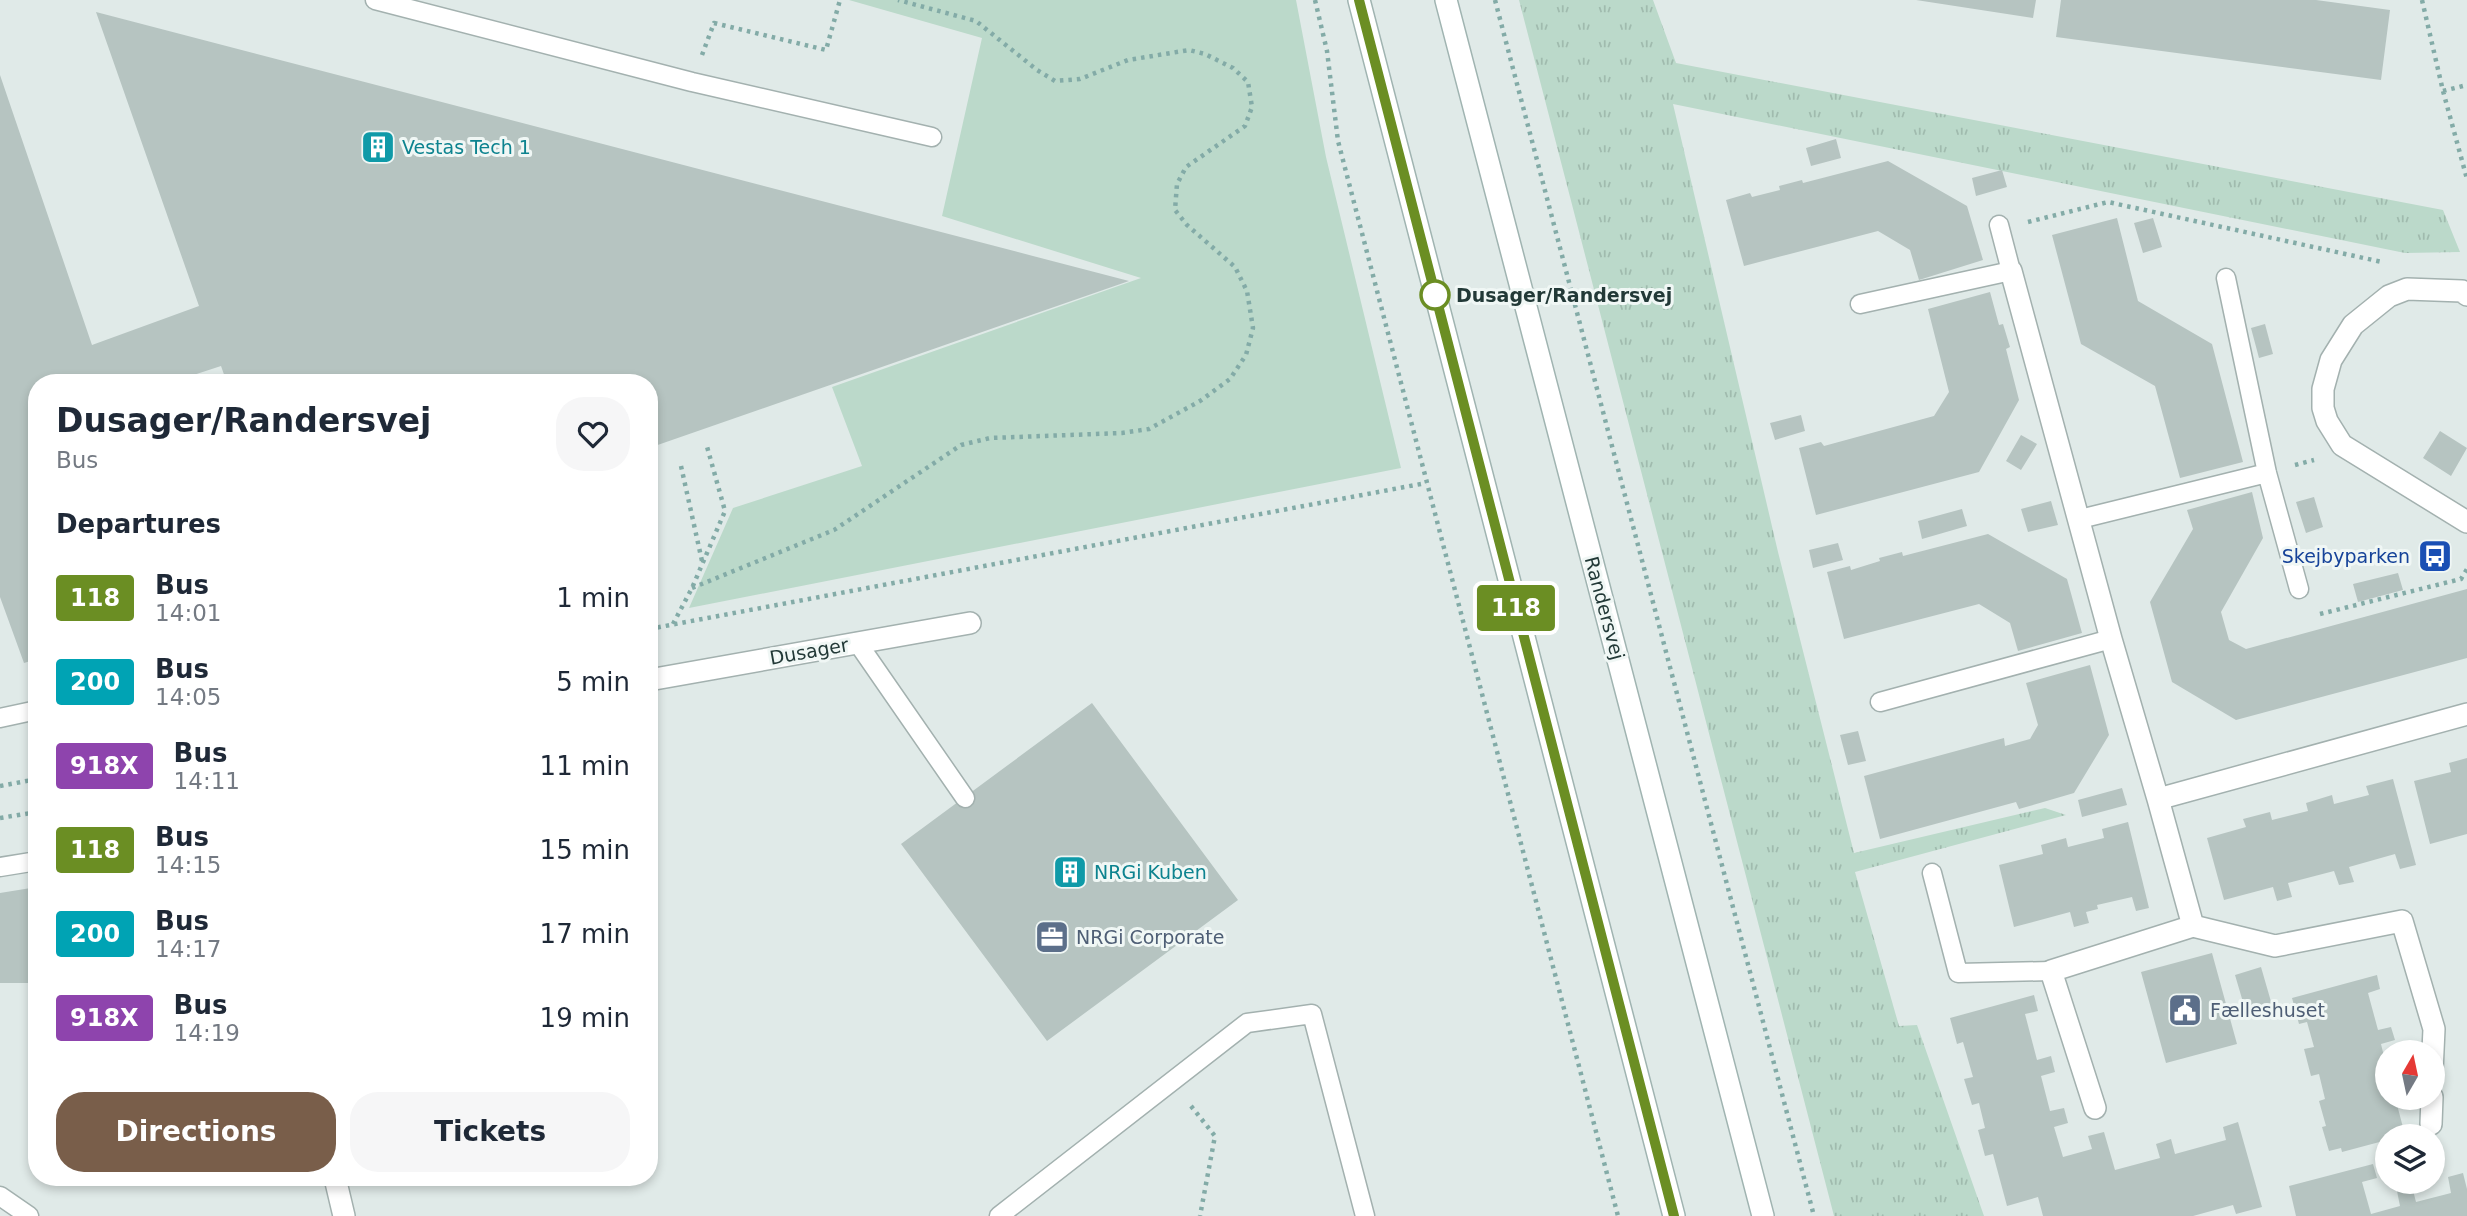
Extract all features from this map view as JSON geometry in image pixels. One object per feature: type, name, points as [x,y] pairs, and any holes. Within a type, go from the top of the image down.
[{"type":"street","points":[[1359,0],[1674,1216]]},
{"type":"street","name":"Randersvej","points":[[1446,0],[1763,1216]]},
{"type":"street","points":[[2011,271],[2111,639],[2193,926]]},
{"type":"street","points":[[2467,295],[2462,291],[2407,289],[2389,296],[2353,326],[2330,360],[2323,389],[2323,408],[2327,421],[2342,445],[2467,522]]},
{"type":"street","name":"Dusager","points":[[658,678],[970,623]]},
{"type":"street","points":[[2158,799],[2467,714]]},
{"type":"street","points":[[2095,1108],[2051,971],[2193,926],[2275,946],[2402,921],[2434,1029],[2433,1040]]},
{"type":"street","points":[[2431,1124],[2432,1110]]},
{"type":"street","points":[[337,1186],[344,1216]]},
{"type":"lane","points":[[375,0],[692,82],[932,137]]},
{"type":"lane","points":[[1860,304],[2011,271],[2000,227]]},
{"type":"lane","points":[[2226,278],[2267,473],[2299,589]]},
{"type":"lane","points":[[2080,519],[2267,473]]},
{"type":"lane","points":[[1880,702],[2111,639]]},
{"type":"lane","points":[[857,642],[965,798]]},
{"type":"lane","points":[[0,718],[28,712]]},
{"type":"lane","points":[[0,867],[28,862]]},
{"type":"lane","points":[[1932,873],[1958,973],[2051,971]]},
{"type":"lane","points":[[999,1216],[1247,1023],[1312,1014],[1365,1216]]},
{"type":"lane","points":[[0,1196],[29,1216]]},
{"type":"path","points":[[692,82],[714,23],[826,50],[840,0]]},
{"type":"path","points":[[692,587],[834,530],[961,445],[990,438],[1122,433],[1149,429],[1200,401],[1230,379],[1246,355],[1253,328],[1247,291],[1236,267],[1187,225],[1175,210],[1177,184],[1186,167],[1245,126],[1252,107],[1248,82],[1233,68],[1205,54],[1189,50],[1128,60],[1080,79],[1055,81],[1037,71],[976,21],[898,0]]},
{"type":"path","points":[[1315,0],[1327,51],[1338,141],[1618,1216]]},
{"type":"path","points":[[1495,0],[1814,1216]]},
{"type":"path","points":[[2422,0],[2467,179]]},
{"type":"path","points":[[2443,92],[2467,85]]},
{"type":"path","points":[[2000,227],[2108,202],[2405,267],[2407,289]]},
{"type":"path","points":[[672,625],[726,511],[706,443]]},
{"type":"path","points":[[2267,473],[2317,459],[2342,445]]},
{"type":"path","points":[[681,466],[703,563]]},
{"type":"path","points":[[658,627],[1426,483]]},
{"type":"path","points":[[2299,589],[2308,617],[2461,579],[2467,569]]},
{"type":"path","points":[[0,784],[28,780]]},
{"type":"path","points":[[0,818],[28,813]]},
{"type":"path","points":[[1170,1081],[1215,1136],[1200,1216]]},
{"type":"green space","points":[[849,0],[1296,0],[1326,157],[1401,468],[689,608],[733,508],[862,466],[832,387],[1141,278],[942,216],[982,38]]},
{"type":"green space","points":[[1519,0],[1653,0],[1676,63],[2443,210],[2460,252],[2405,253],[1673,104],[1778,552],[1854,853],[2045,808],[2066,815],[1855,872],[1899,1026],[1917,1025],[1984,1216],[1834,1216]]},
{"type":"building","points":[[1916,0],[2036,0],[2033,18]]},
{"type":"building","points":[[2061,0],[2316,0],[2390,10],[2381,80],[2056,37]]},
{"type":"building","name":"Vestas Tech 1","points":[[96,12],[1129,281],[658,445],[658,374],[224,374],[221,366],[197,374],[28,374],[28,662],[24,663],[0,597],[0,75],[92,345],[199,306]]},
{"type":"building","points":[[1836,139],[1841,158],[1811,166],[1806,148]]},
{"type":"building","points":[[1888,161],[1967,206],[1983,260],[1919,280],[1910,250],[1878,231],[1744,266],[1726,200],[1750,193],[1752,197],[1780,190],[1779,186],[1802,180],[1803,183]]},
{"type":"building","points":[[2002,170],[2007,187],[1976,196],[1972,178]]},
{"type":"building","points":[[2117,218],[2138,301],[2212,344],[2243,462],[2180,478],[2155,386],[2081,344],[2052,235]]},
{"type":"building","points":[[2153,218],[2162,247],[2143,253],[2134,223]]},
{"type":"building","points":[[1990,292],[1999,325],[2003,324],[2010,347],[2006,349],[2019,400],[1979,472],[1816,515],[1799,448],[1821,442],[1824,446],[1934,416],[1949,392],[1928,309]]},
{"type":"building","points":[[2265,324],[2273,354],[2259,358],[2251,328]]},
{"type":"building","points":[[1801,415],[1805,431],[1775,440],[1770,423]]},
{"type":"building","points":[[2440,431],[2467,448],[2451,476],[2423,458]]},
{"type":"building","points":[[2021,435],[2037,444],[2021,470],[2006,461]]},
{"type":"building","points":[[2252,492],[2263,538],[2221,612],[2229,640],[2246,649],[2467,589],[2467,658],[2236,720],[2172,682],[2150,602],[2193,529],[2187,510]]},
{"type":"building","points":[[2314,497],[2323,527],[2306,533],[2296,502]]},
{"type":"building","points":[[2051,501],[2058,525],[2028,532],[2021,509]]},
{"type":"building","points":[[1962,509],[1967,526],[1922,539],[1918,521]]},
{"type":"building","points":[[1988,534],[2067,579],[2082,633],[2018,651],[2010,623],[1979,604],[1844,639],[1827,572],[1850,566],[1851,570],[1880,561],[1879,558],[1902,552],[1903,556]]},
{"type":"building","points":[[1838,543],[1843,560],[1813,568],[1809,550]]},
{"type":"building","points":[[2398,573],[2403,590],[2358,602],[2353,584]]},
{"type":"building","points":[[2090,665],[2109,735],[2074,793],[2019,809],[2016,802],[1880,839],[1864,776],[2004,738],[2005,746],[2030,739],[2038,725],[2026,683]]},
{"type":"building","name":"NRGi Kuben","points":[[1092,703],[1238,900],[1047,1041],[901,844]]},
{"type":"building","points":[[1858,731],[1866,761],[1848,765],[1840,735]]},
{"type":"building","points":[[2467,758],[2467,834],[2430,844],[2414,781],[2451,772],[2449,763]]},
{"type":"building","points":[[2393,779],[2416,865],[2400,869],[2395,854],[2349,867],[2354,882],[2339,885],[2334,871],[2288,883],[2292,897],[2277,901],[2273,887],[2224,900],[2207,838],[2246,827],[2243,819],[2270,812],[2272,820],[2308,811],[2306,803],[2332,795],[2334,804],[2369,795],[2366,786]]},
{"type":"building","points":[[2122,788],[2127,805],[2082,817],[2078,800]]},
{"type":"building","points":[[2128,822],[2149,908],[2136,911],[2132,897],[2097,905],[2098,909],[2086,912],[2089,923],[2074,927],[2070,912],[2014,927],[1999,865],[2043,854],[2041,845],[2066,838],[2068,847],[2104,838],[2102,829]]},
{"type":"building","points":[[28,888],[28,983],[0,983],[0,893]]},
{"type":"building","points":[[2212,953],[2237,1044],[2166,1063],[2141,972]]},
{"type":"building","points":[[2261,967],[2274,1012],[2248,1019],[2235,975]]},
{"type":"building","points":[[2377,975],[2380,989],[2368,993],[2378,1030],[2391,1027],[2395,1040],[2375,1040],[2375,1110],[2398,1110],[2402,1124],[2375,1124],[2375,1143],[2342,1152],[2341,1148],[2329,1151],[2322,1127],[2326,1126],[2319,1101],[2325,1099],[2319,1074],[2311,1076],[2304,1049],[2314,1047],[2307,1022],[2299,1024],[2292,998]]},
{"type":"building","points":[[2034,995],[2038,1011],[2025,1014],[2037,1060],[2051,1056],[2055,1072],[2041,1076],[2050,1111],[2064,1108],[2068,1123],[2054,1127],[2063,1157],[2092,1149],[2088,1136],[2104,1132],[2115,1170],[2160,1158],[2156,1144],[2171,1139],[2175,1154],[2226,1140],[2223,1127],[2238,1122],[2262,1207],[2236,1214],[2233,1205],[2193,1216],[2043,1216],[2038,1197],[2007,1206],[1993,1154],[1985,1156],[1978,1130],[1985,1128],[1979,1103],[1972,1105],[1964,1079],[1973,1077],[1963,1042],[1957,1044],[1950,1018]]},
{"type":"building","points":[[2373,1164],[2375,1179],[2362,1182],[2371,1214],[2400,1206],[2398,1194],[2414,1194],[2416,1202],[2451,1193],[2448,1177],[2463,1173],[2467,1189],[2467,1216],[2296,1216],[2289,1186]]},
{"type":"bus line","name":"118","points":[[1359,0],[1674,1216]]},
{"type":"place","name":"Vestas Tech 1","points":[[378,147]]},
{"type":"place","name":"Dusager/Randersvej","points":[[1435,295]]},
{"type":"place","name":"Skejbyparken","points":[[2435,556]]},
{"type":"place","name":"NRGi Kuben","points":[[1070,872]]},
{"type":"place","name":"NRGi Corporate","points":[[1052,937]]},
{"type":"place","name":"Fælleshuset","points":[[2185,1010]]}]
